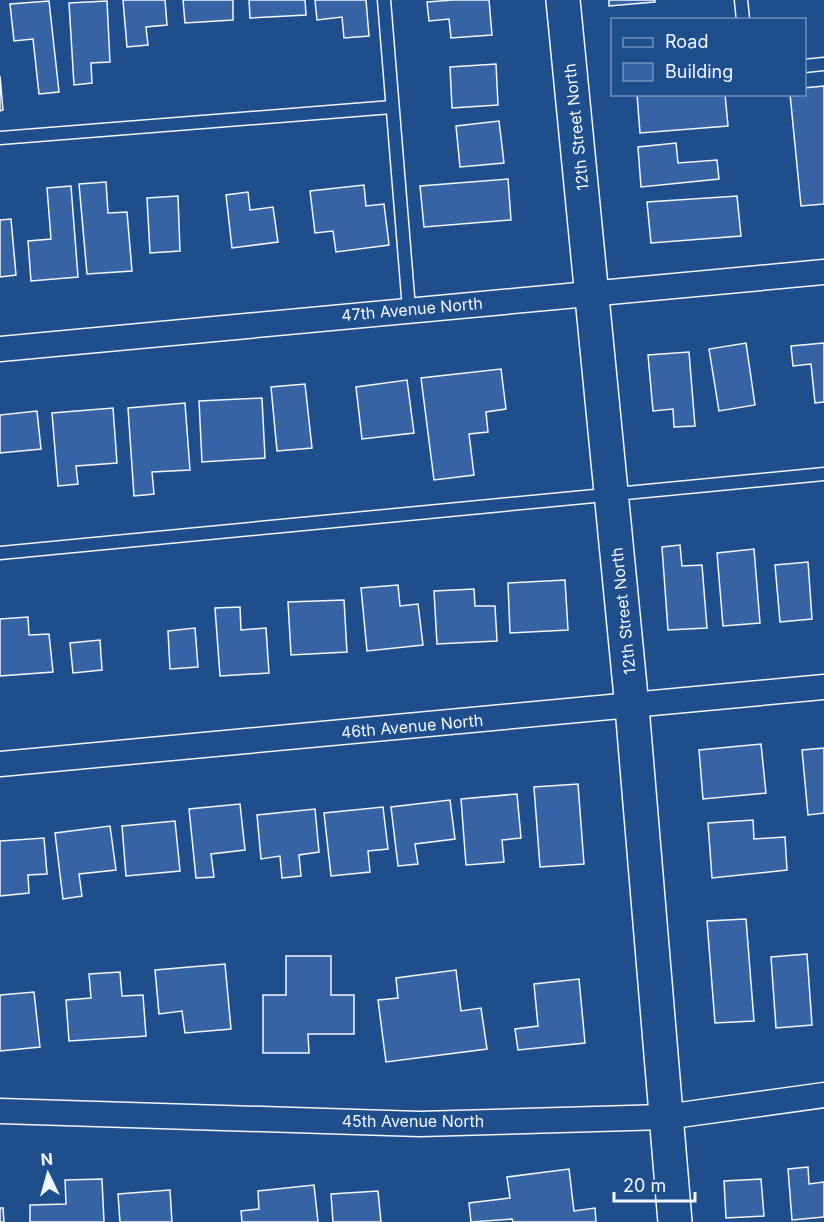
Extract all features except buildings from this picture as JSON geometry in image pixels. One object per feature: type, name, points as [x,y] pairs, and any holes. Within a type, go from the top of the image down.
[{"type":"street","name":"12th Street North","points":[[563,0],[632,706],[675,1222]]},
{"type":"street","name":"47th Avenue North","points":[[0,349],[824,272]]},
{"type":"street","name":"46th Avenue North","points":[[0,764],[824,687]]},
{"type":"street","name":"45th Avenue North","points":[[0,1111],[420,1124],[665,1117],[824,1095]]},
{"type":"lane","points":[[384,0],[409,309]]},
{"type":"lane","points":[[741,0],[743,18]]},
{"type":"lane","points":[[806,66],[824,64]]},
{"type":"lane","points":[[0,138],[393,106]]},
{"type":"lane","points":[[0,554],[824,474]]}]
